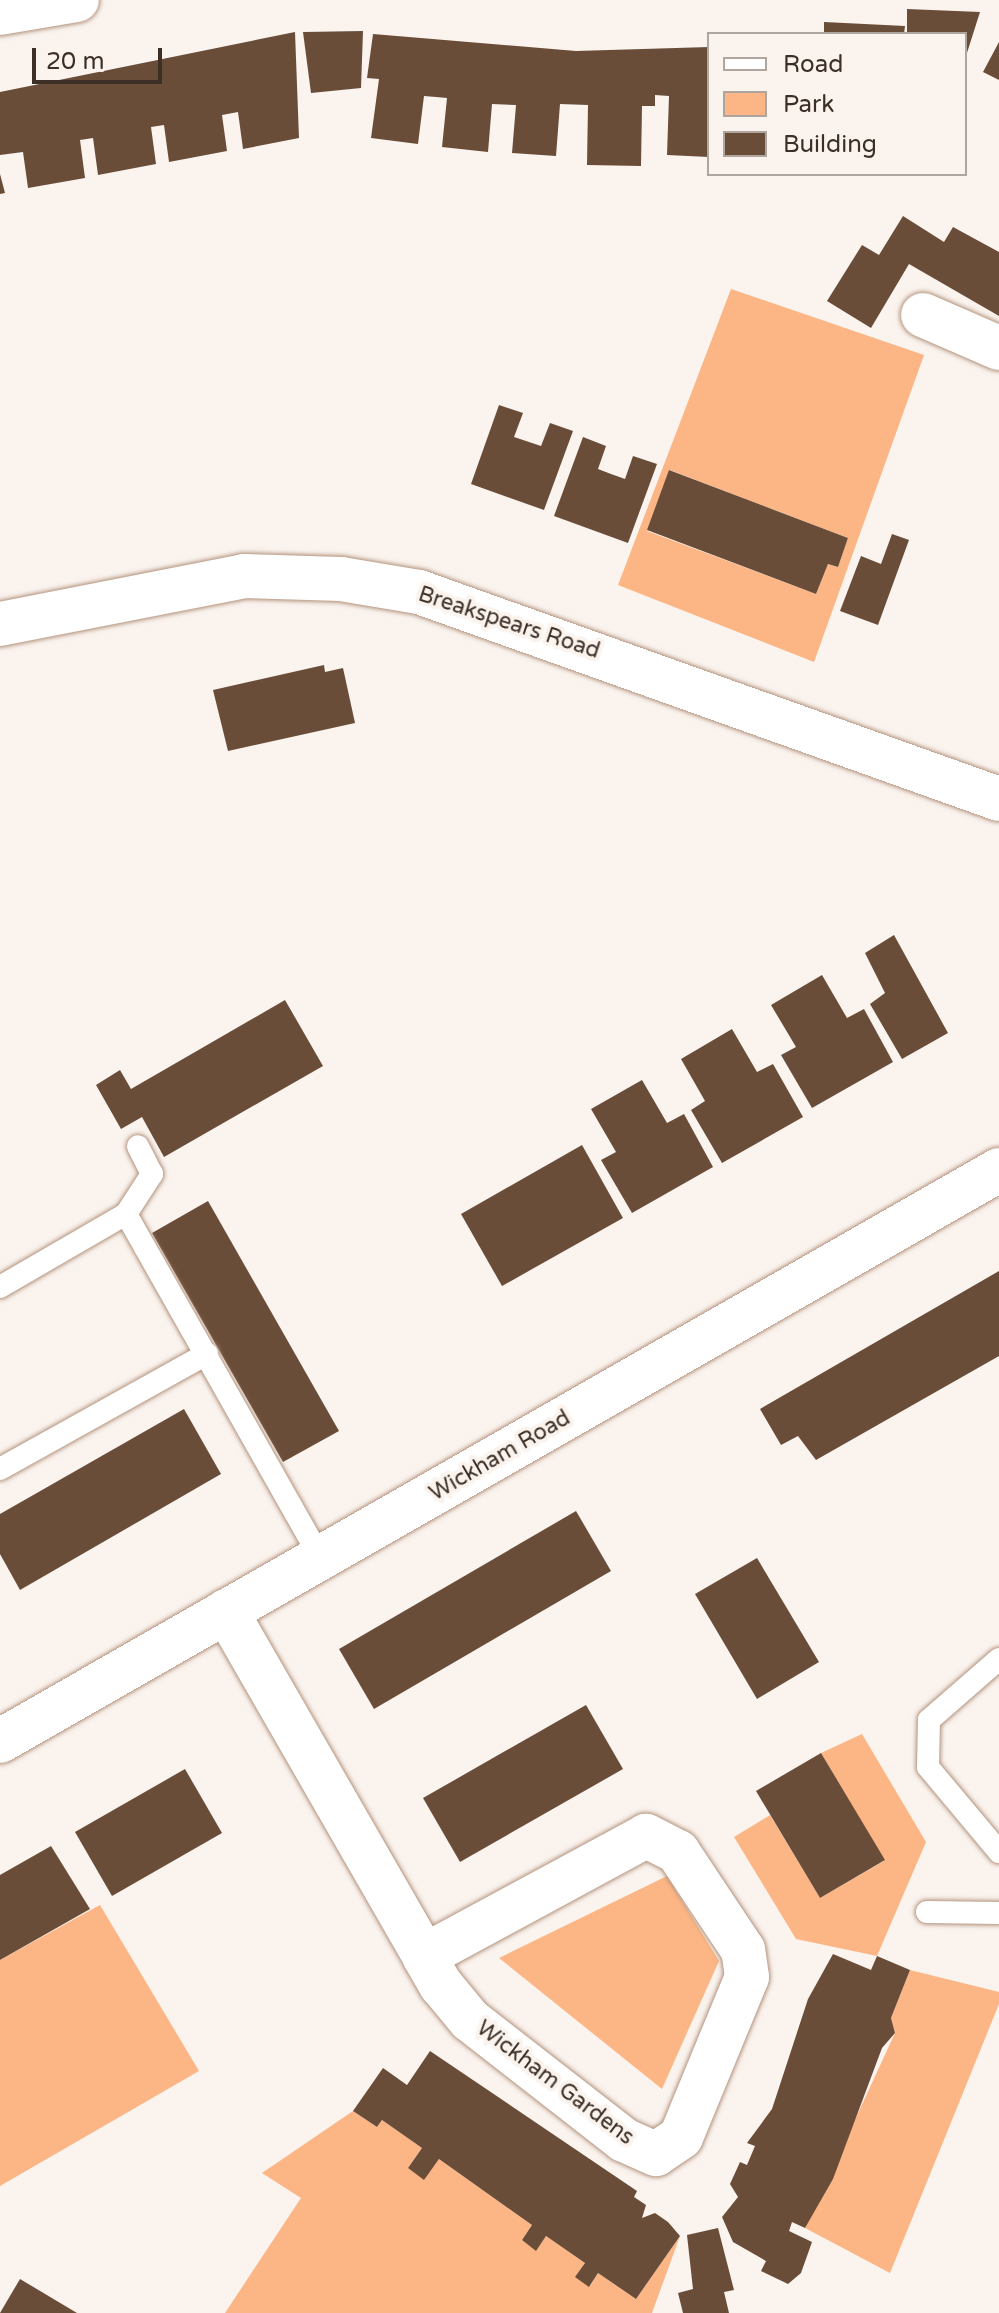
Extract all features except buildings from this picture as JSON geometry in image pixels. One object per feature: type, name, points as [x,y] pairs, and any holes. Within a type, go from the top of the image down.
[{"type":"street","points":[[0,13],[77,0]]},
{"type":"street","points":[[923,315],[999,348]]},
{"type":"street","name":"Breakspears Road","points":[[0,624],[244,576],[341,579],[419,592],[999,799]]},
{"type":"street","name":"Wickham Road","points":[[4,1730],[226,1611],[999,1170]]},
{"type":"street","name":"Wickham Gardens","points":[[226,1611],[424,1956],[470,2020],[624,2140],[656,2154],[681,2137],[747,1977],[743,1950],[678,1852],[646,1836],[424,1956]]},
{"type":"lane","points":[[0,1287],[126,1214],[152,1174],[138,1146]]},
{"type":"lane","points":[[126,1214],[320,1557]]},
{"type":"lane","points":[[0,1469],[207,1354]]},
{"type":"lane","points":[[999,1659],[929,1720],[928,1767],[999,1852]]},
{"type":"lane","points":[[927,1912],[999,1913]]},
{"type":"green space","points":[[731,289],[924,355],[814,662],[618,585]],"holes":[[[670,470],[848,538],[838,567],[828,564],[816,594],[647,531]]]},
{"type":"green space","points":[[862,1734],[926,1842],[877,1956],[796,1939],[734,1837],[770,1815],[820,1898],[884,1861],[821,1753]]},
{"type":"green space","points":[[667,1876],[719,1961],[662,2089],[499,1958]]},
{"type":"green space","points":[[100,1905],[199,2071],[0,2186],[0,1960]]},
{"type":"green space","points":[[910,1970],[999,1992],[999,2004],[890,2273],[805,2228],[895,2033],[891,2018]]},
{"type":"green space","points":[[353,2111],[377,2127],[382,2120],[422,2148],[408,2168],[424,2179],[439,2159],[532,2225],[522,2240],[536,2250],[546,2236],[585,2263],[576,2277],[590,2286],[598,2273],[636,2299],[680,2236],[652,2313],[225,2313],[301,2198],[262,2173]]}]
